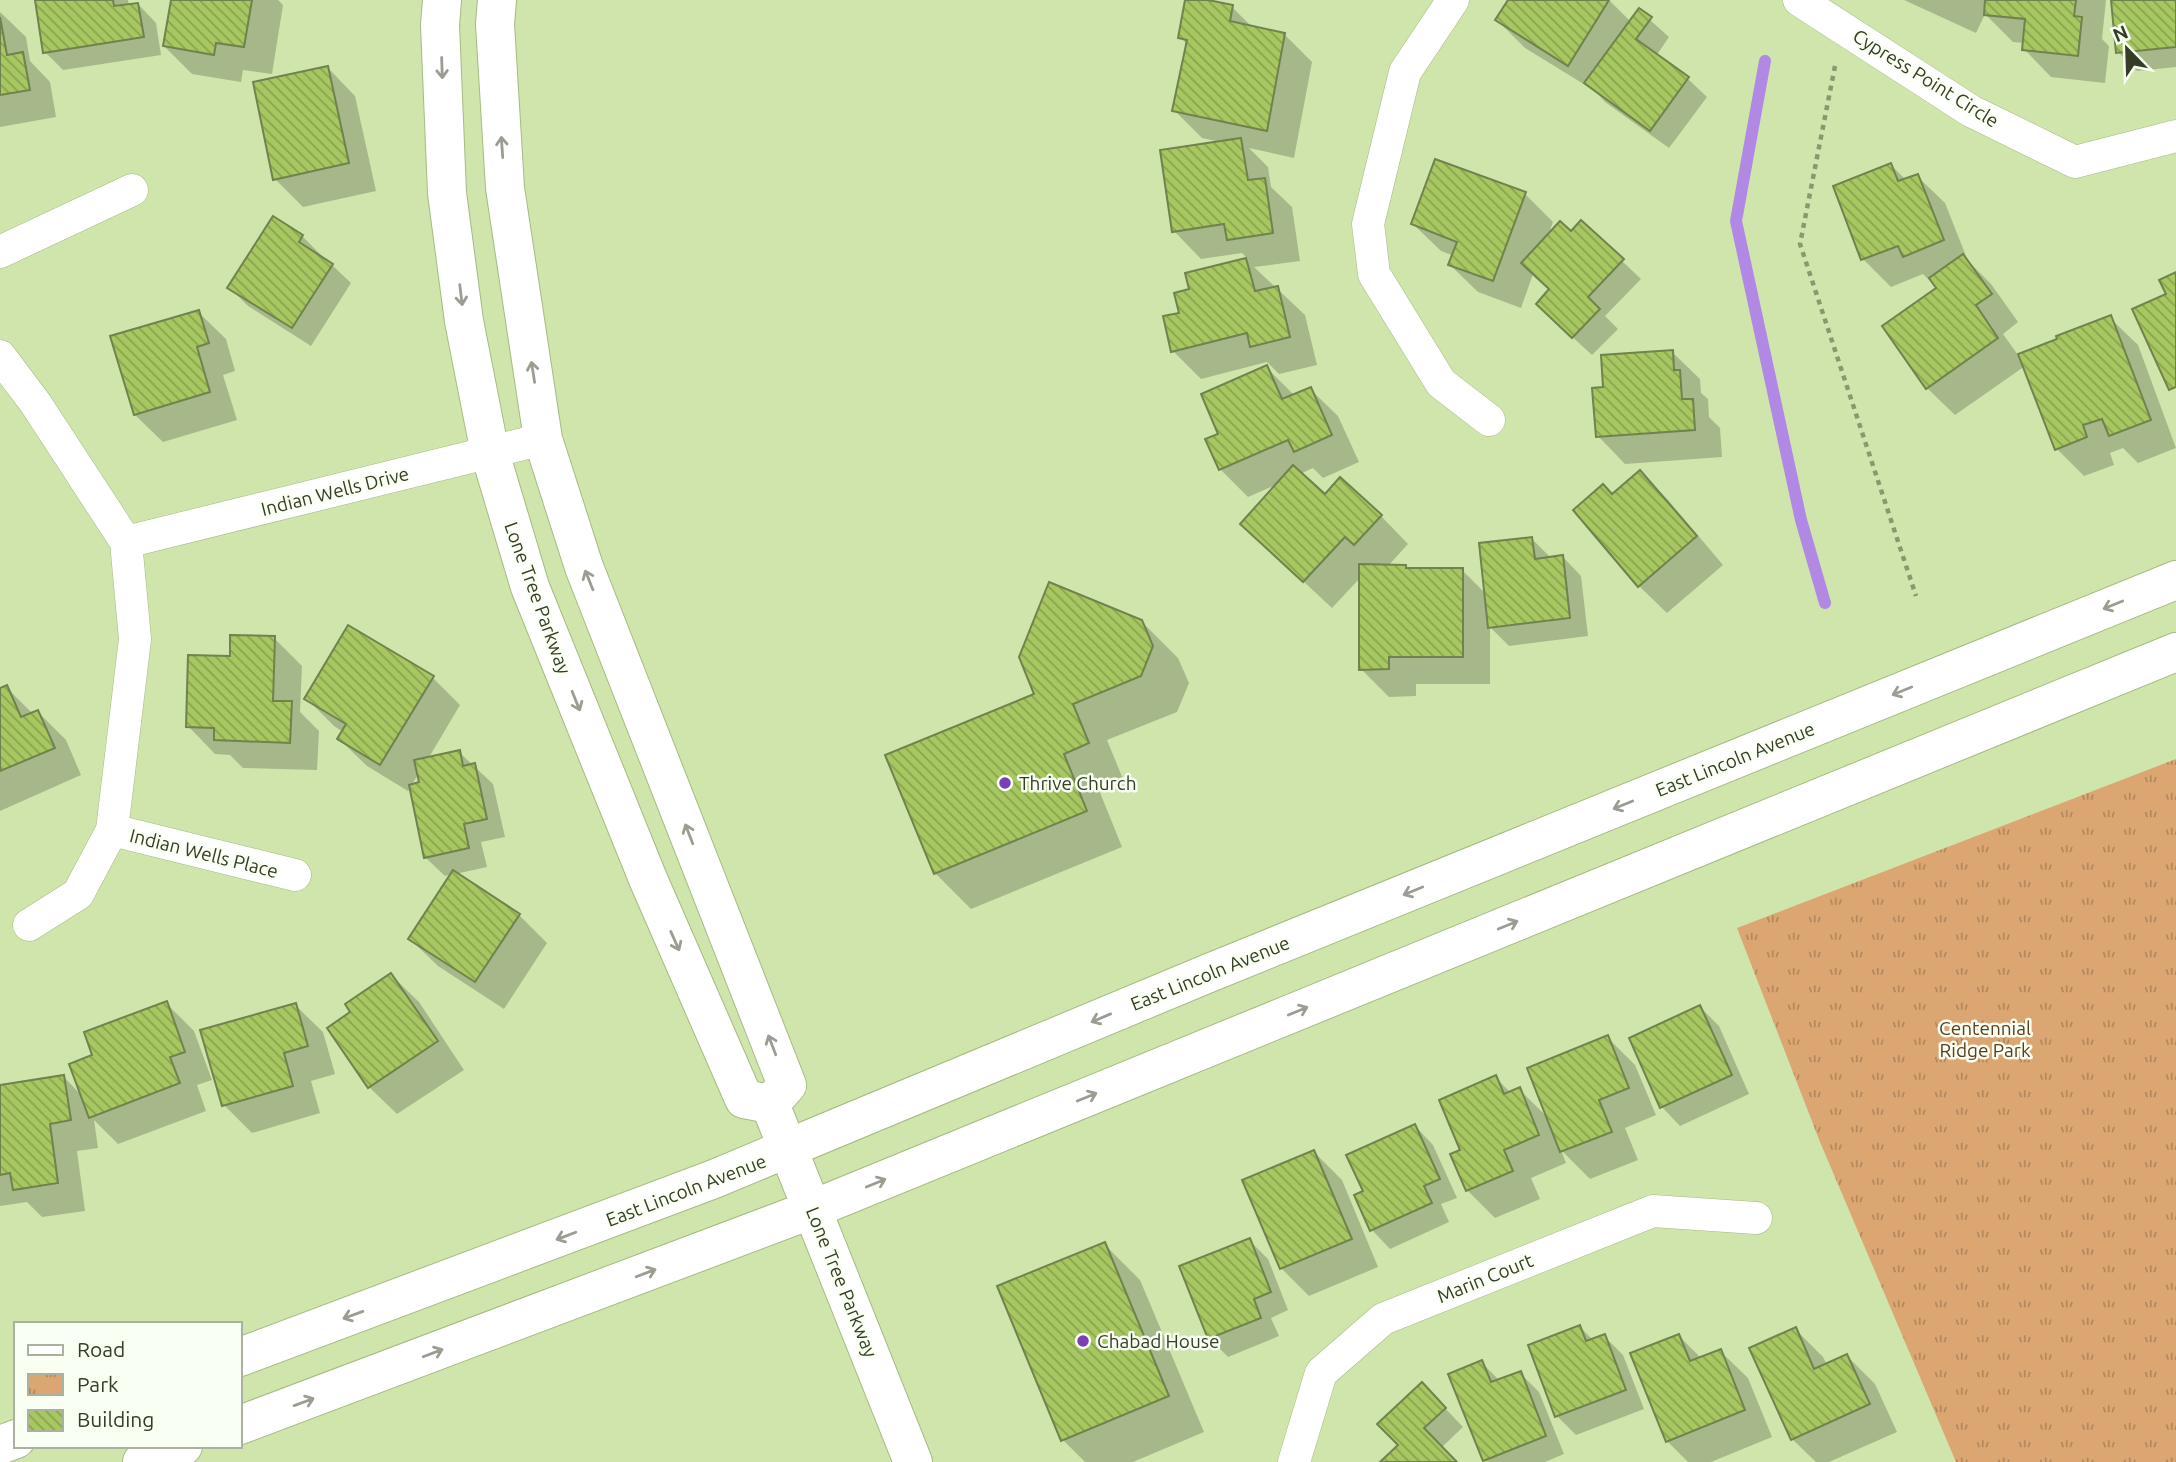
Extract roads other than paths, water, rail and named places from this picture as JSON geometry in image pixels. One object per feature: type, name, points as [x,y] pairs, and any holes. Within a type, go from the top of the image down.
[{"type":"main road","name":"Lone Tree Parkway","points":[[442,0],[440,24],[447,192],[464,321],[490,453],[530,587],[648,879],[744,1100],[770,1104],[913,1462]]},
{"type":"main road","points":[[497,0],[495,24],[505,188],[543,439],[584,568],[787,1085],[770,1104]]},
{"type":"main road","name":"East Lincoln Avenue","points":[[242,1356],[536,1248],[789,1149],[1222,968],[2176,580]]},
{"type":"main road","points":[[242,1424],[813,1209],[2176,652]]},
{"type":"main road","points":[[142,1462],[178,1448]]},
{"type":"street","points":[[1453,0],[1405,72],[1368,224],[1374,274],[1441,383],[1489,420]]},
{"type":"street","name":"Cypress Point Circle","points":[[1799,0],[1971,111],[2075,162],[2176,136]]},
{"type":"street","points":[[0,253],[132,190]]},
{"type":"street","points":[[0,356],[36,404],[127,542],[135,639],[112,830],[78,894],[29,925]]},
{"type":"street","name":"Indian Wells Drive","points":[[127,542],[543,439]]},
{"type":"street","name":"Indian Wells Place","points":[[112,830],[295,875]]},
{"type":"street","name":"Marin Court","points":[[1294,1462],[1321,1373],[1383,1319],[1653,1211],[1756,1218]]},
{"type":"waterway","points":[[1765,61],[1736,221],[1801,520],[1825,603]]},
{"type":"place","name":"Thrive Church","points":[[1005,783]]},
{"type":"place","name":"Chabad House","points":[[1083,1341]]},
{"type":"park label","name":"Centennial Ridge Park","points":[[1985,1039]]}]
